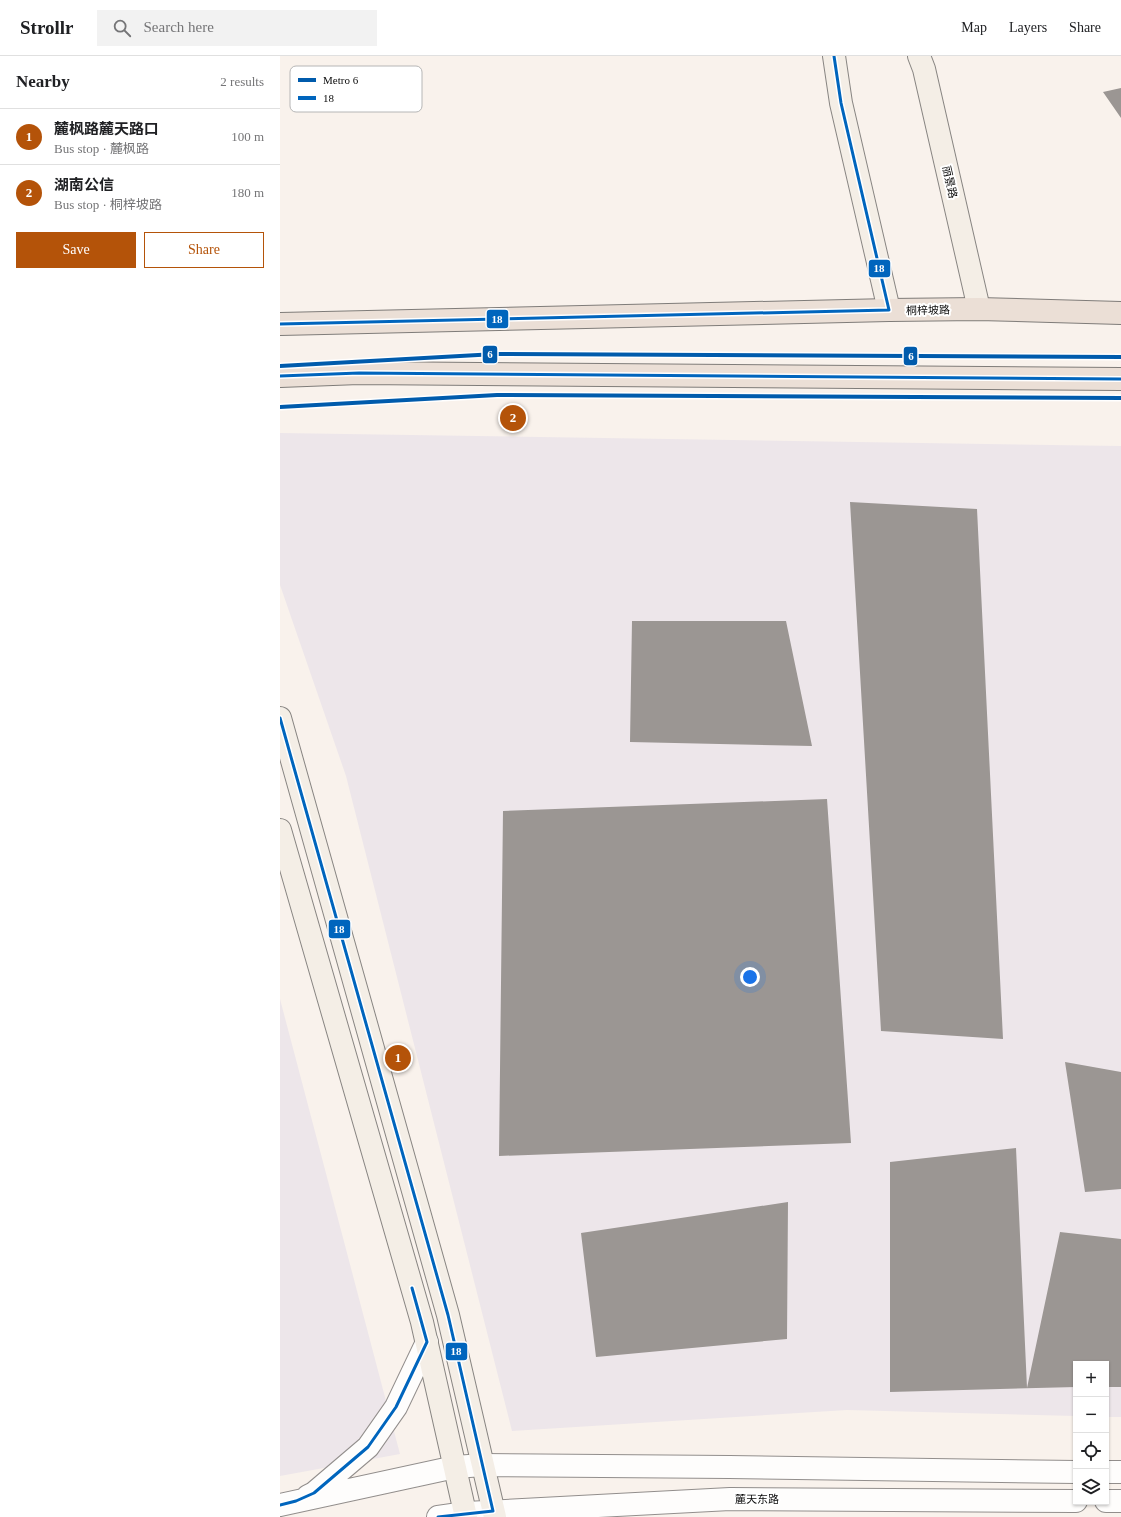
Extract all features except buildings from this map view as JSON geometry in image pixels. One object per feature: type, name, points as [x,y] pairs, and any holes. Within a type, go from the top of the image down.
[{"type":"main road","points":[[834,56],[841,103],[889,310]]},
{"type":"main road","name":"丽景路","points":[[919,56],[924,69],[979,309]]},
{"type":"main road","name":"桐梓坡路","points":[[280,324],[889,310],[979,309],[1121,313]]},
{"type":"main road","points":[[280,376],[359,373],[1121,379]]},
{"type":"main road","points":[[280,718],[448,1315],[494,1514]]},
{"type":"main road","points":[[280,830],[427,1342],[466,1515]]},
{"type":"street","points":[[288,1503],[314,1493],[368,1447],[396,1407],[427,1342]]},
{"type":"street","points":[[288,1503],[455,1467],[729,1467],[1073,1472]]},
{"type":"street","points":[[1109,1472],[1121,1472]]},
{"type":"street","name":"麓天东路","points":[[438,1517],[730,1499],[1073,1501]]},
{"type":"street","points":[[1109,1501],[1121,1501]]},
{"type":"shaded area","points":[[280,433],[1121,446],[1121,1417],[1109,1417],[1109,1361],[1073,1361],[1073,1416],[847,1410],[512,1431],[346,776],[280,585]]},
{"type":"shaded area","points":[[280,999],[400,1454],[280,1476]]},
{"type":"metro line","name":"6","points":[[280,366],[496,354],[1121,357]]},
{"type":"metro line","name":"6","points":[[280,407],[497,395],[1121,398]]},
{"type":"transit line","name":"18","points":[[280,324],[889,310],[841,103],[834,56]]},
{"type":"transit line","name":"18","points":[[280,376],[359,373],[1121,379]]},
{"type":"transit line","name":"18","points":[[280,718],[448,1315],[493,1511],[438,1517]]},
{"type":"transit line","name":"18","points":[[280,1505],[296,1501],[314,1493],[368,1447],[396,1407],[427,1342],[412,1288]]},
{"type":"place","name":"湖南公信","points":[[513,418]]},
{"type":"place","name":"麓枫路麓天路口","points":[[398,1058]]}]
